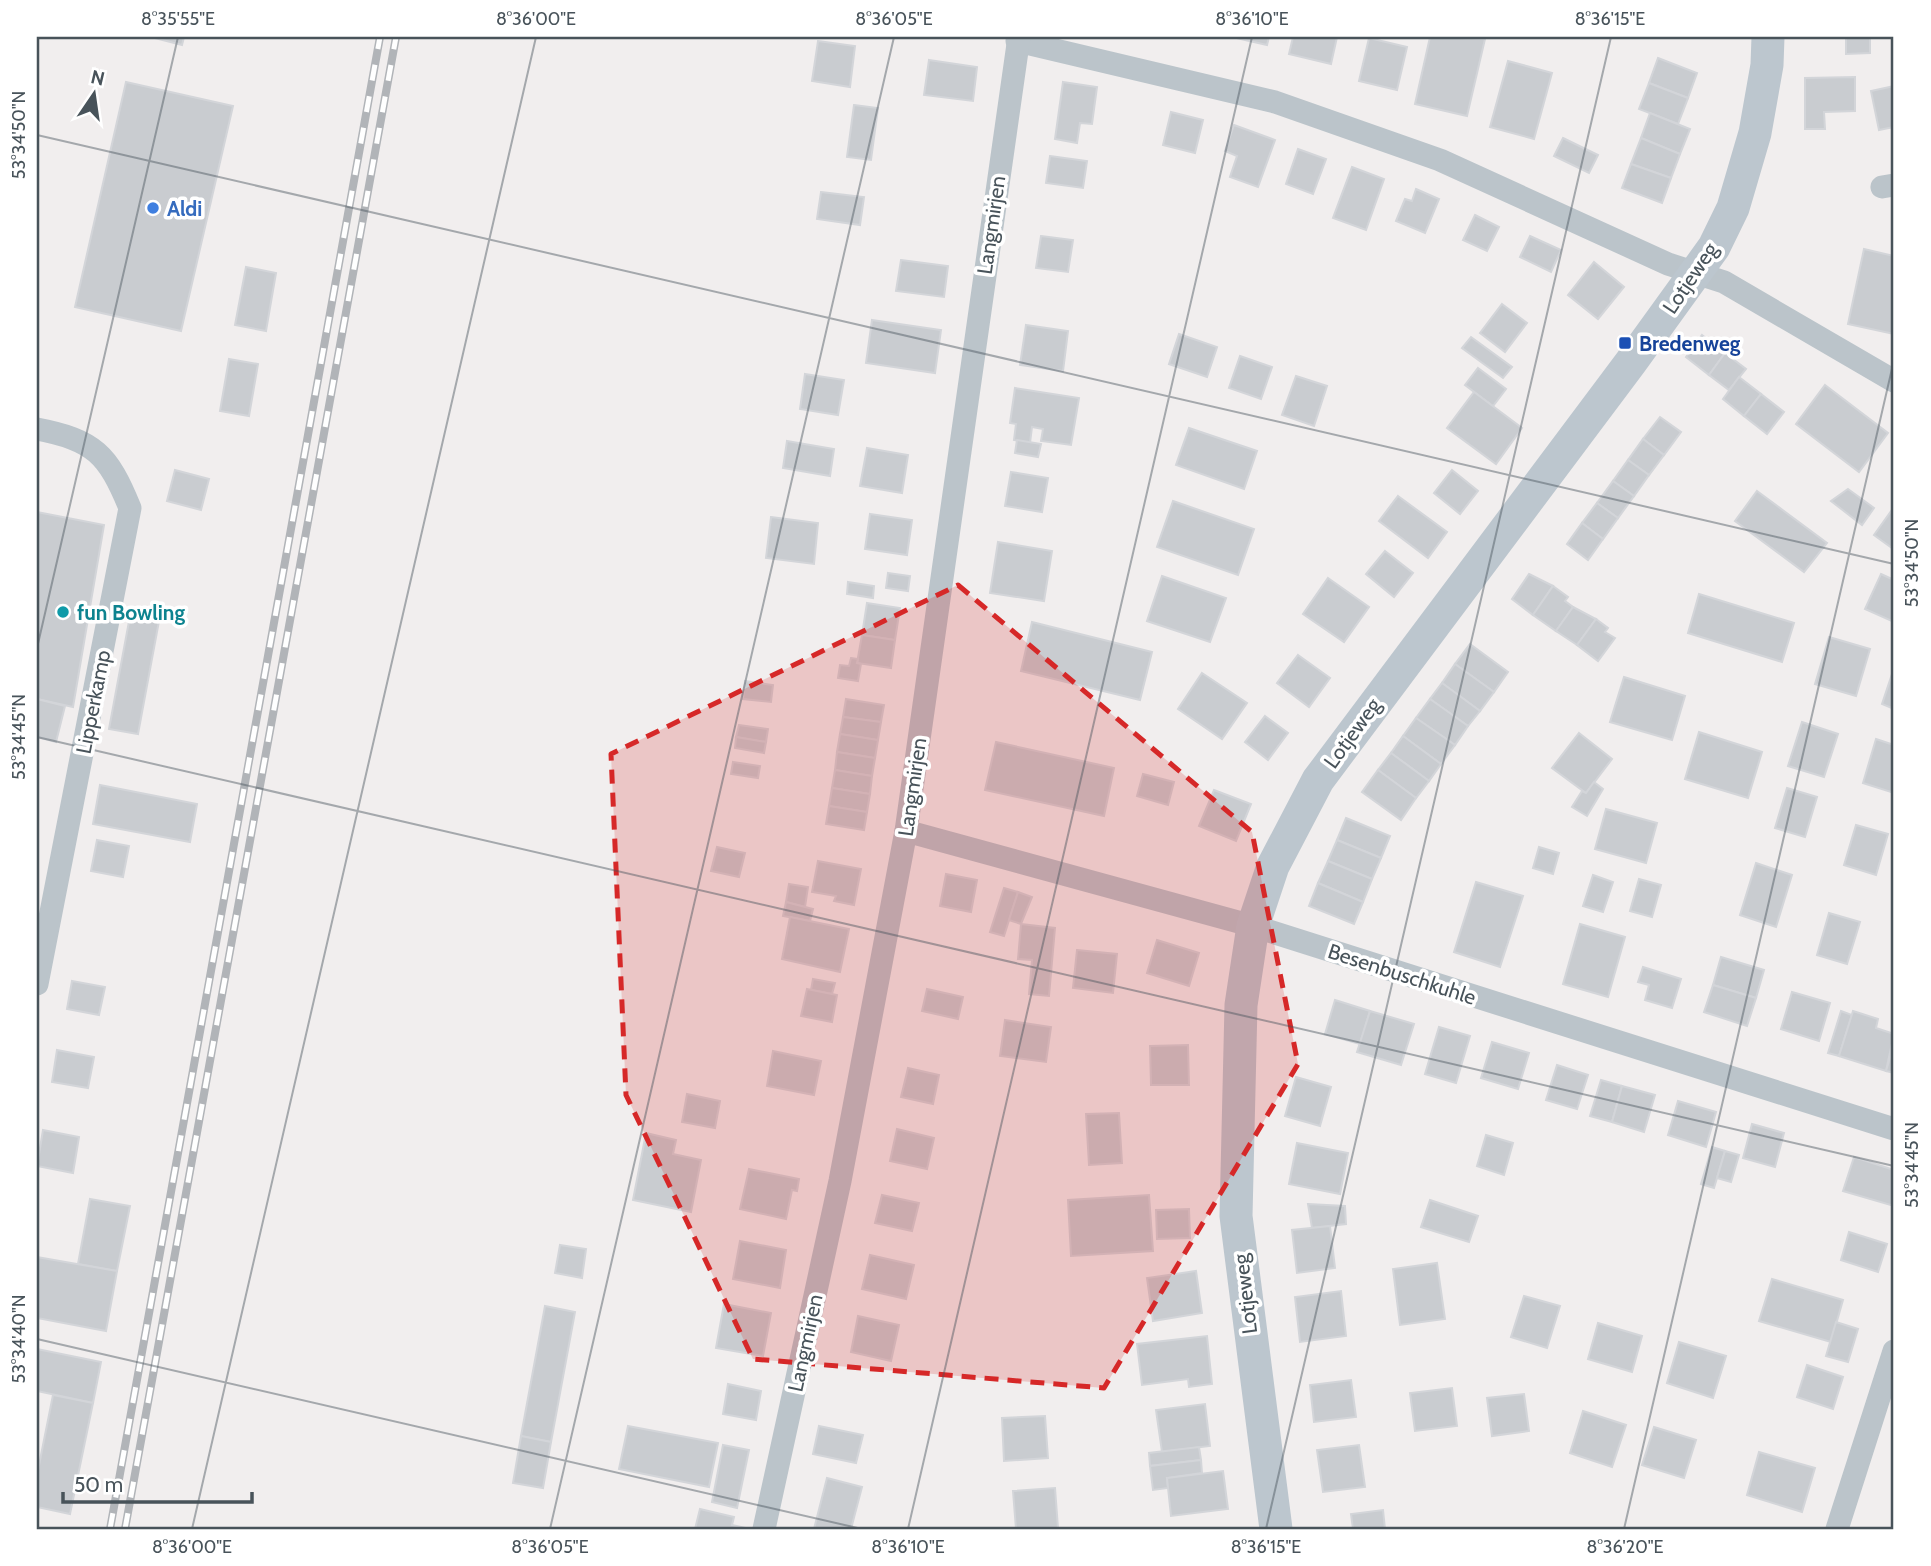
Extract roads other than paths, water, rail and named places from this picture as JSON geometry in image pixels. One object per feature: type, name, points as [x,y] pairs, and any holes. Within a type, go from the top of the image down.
[{"type":"street","name":"Lotjeweg","points":[[1276,1529],[1236,1216],[1241,1005],[1254,926],[1273,866],[1318,780],[1714,247],[1736,196],[1755,133],[1767,65],[1768,37]]},
{"type":"street","points":[[1018,39],[1275,102],[1440,160],[1668,264],[1724,282],[1894,381]]},
{"type":"street","name":"Langmirjen","points":[[764,1529],[840,1181],[906,831],[1018,39]]},
{"type":"street","name":"Lipperkamp","points":[[37,429],[72,436],[92,447],[117,476],[130,508],[37,984]]},
{"type":"street","name":"Besenbuschkuhle","points":[[906,831],[1254,926],[1894,1129]]},
{"type":"street","points":[[1838,1529],[1894,1351]]},
{"type":"railway","points":[[110,1529],[380,37]]},
{"type":"railway","points":[[125,1529],[396,37]]},
{"type":"place","name":"Aldi","points":[[153,208]]},
{"type":"place","name":"Bredenweg","points":[[1625,343]]},
{"type":"place","name":"fun Bowling","points":[[63,612]]}]
